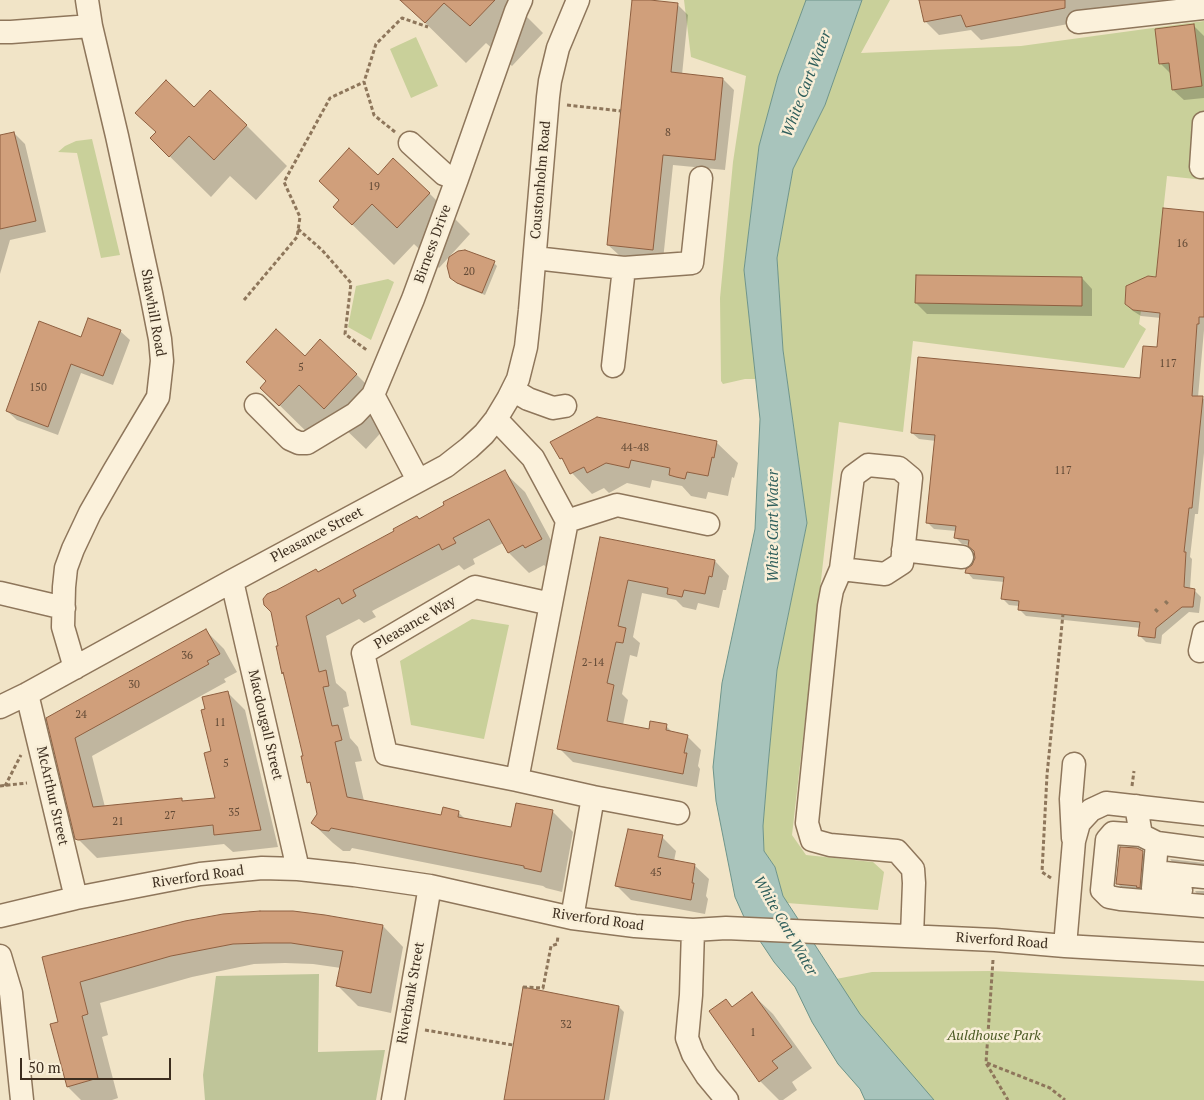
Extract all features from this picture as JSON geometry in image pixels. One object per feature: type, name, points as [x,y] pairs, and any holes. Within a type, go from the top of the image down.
[{"type":"street","name":"Shawhill Road","points":[[75,668],[63,627],[66,568],[90,513],[158,397],[162,360],[151,293],[91,26],[87,0]]},
{"type":"street","name":"Birness Drive","points":[[373,395],[412,303],[521,0]]},
{"type":"street","name":"Coustonholm Road","points":[[522,364],[528,332],[550,81],[558,48],[578,0]]},
{"type":"street","points":[[1078,22],[1176,5],[1204,8]]},
{"type":"street","points":[[0,32],[91,26]]},
{"type":"street","points":[[1201,167],[1204,123]]},
{"type":"street","points":[[410,142],[444,174],[457,179]]},
{"type":"street","points":[[535,258],[624,268],[692,263],[701,178]]},
{"type":"street","points":[[613,366],[624,268]]},
{"type":"street","name":"Pleasance Street","points":[[0,708],[446,466],[484,434],[496,419],[513,390],[522,364]]},
{"type":"street","points":[[513,390],[528,399],[553,408],[565,406]]},
{"type":"street","points":[[256,405],[290,439],[299,443],[307,443],[354,414],[373,395],[418,480]]},
{"type":"street","points":[[496,419],[533,458],[567,521],[517,780]]},
{"type":"street","points":[[841,569],[885,574],[902,563],[911,478],[899,468],[868,465],[853,476],[841,569],[832,590],[829,606],[807,823],[812,840],[830,845],[897,850],[913,869],[912,936]]},
{"type":"street","points":[[567,521],[617,505],[708,524]]},
{"type":"street","points":[[903,550],[962,557]]},
{"type":"street","name":"Macdougall Street","points":[[232,581],[298,869]]},
{"type":"street","name":"Pleasance Way","points":[[551,604],[475,587],[363,653],[386,754],[678,813]]},
{"type":"street","points":[[0,593],[64,608]]},
{"type":"street","name":"McArthur Street","points":[[27,694],[76,898]]},
{"type":"street","points":[[1065,946],[1074,841],[1071,799],[1074,764]]},
{"type":"street","points":[[567,917],[594,796]]},
{"type":"street","points":[[1074,841],[1079,823],[1091,810],[1106,803],[1204,814]]},
{"type":"street","points":[[1136,806],[1153,866],[1204,906]]},
{"type":"street","points":[[1153,866],[1204,849]]},
{"type":"street","points":[[1153,866],[1204,864]]},
{"type":"street","points":[[1153,866],[1204,877]]},
{"type":"street","points":[[1153,866],[1204,892]]},
{"type":"street","name":"Riverford Road","points":[[0,916],[76,898],[200,874],[262,868],[298,869],[430,886],[567,917],[635,926],[693,930],[726,928],[995,940],[1204,954]]},
{"type":"street","name":"Riverbank Street","points":[[393,1100],[430,886]]},
{"type":"street","points":[[693,930],[687,1038],[693,1054],[706,1076],[727,1100]]},
{"type":"street","points":[[0,956],[11,993],[22,1100]]},
{"type":"path","points":[[410,142],[374,115],[364,82],[376,44],[402,18],[428,27]]},
{"type":"path","points":[[244,300],[297,237],[300,217],[284,182],[330,98],[364,82]]},
{"type":"path","points":[[548,103],[621,111]]},
{"type":"path","points":[[298,228],[322,250],[352,283],[345,334],[386,365]]},
{"type":"path","points":[[0,786],[48,781]]},
{"type":"path","points":[[523,987],[543,988],[551,946],[557,944],[567,917]]},
{"type":"path","points":[[995,940],[986,1063],[1008,1100]]},
{"type":"path","points":[[405,1026],[513,1045]]},
{"type":"path","points":[[986,1063],[1050,1088],[1065,1100]]},
{"type":"green space","points":[[684,0],[806,0],[778,76],[759,146],[744,270],[756,379],[745,379],[723,384],[721,381],[720,298],[733,162],[746,76],[691,57]]},
{"type":"green space","points":[[862,0],[890,0],[861,53],[1021,46],[1204,21],[1204,180],[1167,176],[1156,277],[1146,276],[1145,283],[1126,286],[1125,304],[1133,310],[1141,311],[1139,324],[1146,329],[1124,368],[913,341],[903,432],[839,422],[792,835],[806,855],[873,862],[884,872],[878,910],[787,903],[783,896],[775,867],[764,851],[763,826],[777,670],[807,523],[783,350],[777,258],[793,169],[825,105]]},
{"type":"green space","points":[[416,37],[438,86],[411,98],[390,49]]},
{"type":"green space","points":[[92,139],[120,255],[101,258],[77,153],[58,152],[76,141]]},
{"type":"green space","points":[[388,279],[394,282],[371,340],[348,327],[356,286]]},
{"type":"green space","points":[[472,619],[509,625],[484,739],[411,725],[400,661]]},
{"type":"green space","name":"Auldhouse Park","points":[[992,971],[1204,981],[1204,1100],[865,1100],[860,1089],[838,1064],[812,1022],[795,987],[872,972]]},
{"type":"green space","points":[[319,974],[318,1052],[385,1050],[376,1100],[205,1100],[203,1075],[216,976]]},
{"type":"water","name":"White Cart Water","points":[[806,0],[862,0],[825,105],[793,169],[777,258],[783,350],[807,523],[777,670],[763,826],[764,851],[775,867],[783,896],[860,1014],[934,1100],[865,1100],[860,1089],[838,1064],[812,1022],[795,987],[774,962],[744,917],[735,897],[716,801],[713,767],[722,683],[755,529],[760,419],[744,270],[759,146],[778,76]]},
{"type":"building","points":[[400,0],[495,0],[470,26],[444,3],[425,23]]},
{"type":"building","points":[[632,0],[678,3],[671,72],[723,78],[715,160],[663,155],[653,250],[607,245]]},
{"type":"building","points":[[919,0],[1065,0],[1065,8],[966,27],[961,15],[924,22]]},
{"type":"building","points":[[1194,24],[1202,86],[1172,90],[1169,63],[1159,64],[1155,29]]},
{"type":"building","points":[[166,80],[194,107],[210,90],[247,125],[214,160],[189,136],[169,157],[150,138],[156,132],[135,113]]},
{"type":"building","points":[[14,132],[36,221],[0,229],[0,135]]},
{"type":"building","points":[[349,148],[378,175],[393,158],[430,193],[397,228],[372,204],[352,225],[333,207],[339,200],[319,181]]},
{"type":"building","points":[[1163,208],[1204,212],[1204,317],[1199,317],[1199,324],[1197,324],[1192,396],[1203,396],[1192,508],[1189,508],[1184,552],[1186,552],[1184,587],[1195,589],[1193,607],[1182,607],[1156,628],[1155,638],[1138,636],[1140,622],[1018,610],[1019,601],[1001,599],[1004,577],[965,573],[975,558],[974,551],[968,546],[969,540],[954,538],[956,526],[926,523],[935,435],[911,433],[918,357],[1140,378],[1143,346],[1157,347],[1160,313],[1133,310],[1125,304],[1126,286],[1148,276],[1156,277]]},
{"type":"building","points":[[465,250],[495,261],[482,293],[457,283],[450,278],[447,266],[449,257],[458,251]]},
{"type":"building","points":[[916,275],[1082,277],[1082,306],[915,303]]},
{"type":"building","points":[[88,318],[121,330],[103,376],[71,364],[48,427],[6,411],[39,321],[81,337]]},
{"type":"building","points":[[276,329],[305,356],[320,339],[357,374],[324,409],[299,385],[279,406],[260,388],[266,381],[246,362]]},
{"type":"building","points":[[597,417],[717,441],[708,476],[687,472],[685,479],[669,475],[670,468],[631,460],[629,468],[606,463],[587,473],[584,467],[570,474],[562,458],[560,459],[550,442]]},
{"type":"building","points":[[505,470],[542,539],[525,548],[523,545],[508,553],[489,519],[453,538],[456,543],[442,550],[439,544],[353,590],[356,596],[342,604],[339,598],[306,616],[319,672],[326,670],[329,686],[323,687],[332,726],[338,725],[342,740],[335,742],[347,797],[441,815],[443,807],[459,811],[458,817],[511,827],[516,803],[553,810],[541,872],[524,868],[524,866],[331,828],[329,831],[321,830],[311,823],[317,814],[310,782],[307,783],[301,756],[303,756],[283,672],[282,674],[271,612],[264,605],[263,599],[267,594],[316,569],[318,572],[394,531],[393,529],[417,516],[419,519],[444,505],[443,502]]},
{"type":"building","points":[[600,537],[715,560],[712,577],[709,576],[705,594],[684,590],[682,597],[667,594],[668,588],[628,580],[618,626],[626,628],[623,643],[616,642],[607,683],[614,685],[607,721],[649,729],[650,721],[667,724],[666,730],[688,735],[684,753],[687,753],[683,774],[557,749]]},
{"type":"building","points":[[206,629],[220,654],[207,661],[209,664],[75,738],[93,807],[182,798],[182,801],[215,798],[204,753],[211,751],[201,710],[205,709],[202,697],[228,691],[261,830],[214,835],[213,825],[75,839],[46,718]]},
{"type":"building","points":[[628,829],[663,835],[658,857],[695,864],[691,900],[615,886]]},
{"type":"building","points":[[1120,847],[1137,848],[1143,851],[1140,888],[1116,884]]},
{"type":"building","points":[[293,911],[383,925],[371,993],[336,986],[343,951],[291,943],[233,944],[171,956],[80,982],[88,1014],[82,1016],[98,1078],[67,1087],[50,1024],[58,1022],[42,957],[185,921],[223,914]]},
{"type":"building","points":[[523,987],[619,1006],[604,1100],[504,1100]]},
{"type":"building","points":[[752,992],[792,1047],[772,1061],[778,1068],[759,1082],[709,1011],[726,999],[732,1007]]}]
